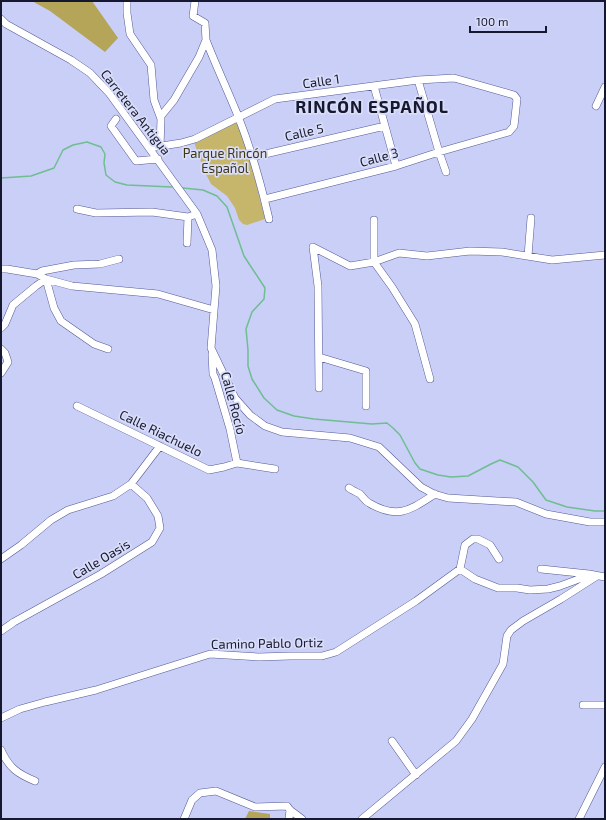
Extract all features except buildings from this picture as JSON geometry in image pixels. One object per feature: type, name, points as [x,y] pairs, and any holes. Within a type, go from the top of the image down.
[{"type":"street","points":[[127,1],[130,34],[151,65],[154,100],[161,116],[160,146]]},
{"type":"street","points":[[195,1],[193,16],[205,23],[206,40],[238,117],[265,199],[269,219]]},
{"type":"street","name":"Carretera Antigua","points":[[1,19],[6,24],[71,60],[90,73],[108,93],[197,214],[212,250],[216,286],[211,348]]},
{"type":"street","points":[[161,116],[174,100],[199,57],[206,40]]},
{"type":"street","name":"Calle 1","points":[[149,148],[181,143],[195,139],[275,99],[418,80],[454,78],[504,92]]},
{"type":"street","points":[[418,80],[446,172]]},
{"type":"street","points":[[374,86],[396,166]]},
{"type":"street","points":[[596,106],[605,87]]},
{"type":"street","name":"Calle 3","points":[[265,199],[396,166],[509,132],[514,126],[518,99],[514,95],[504,92]]},
{"type":"street","points":[[116,119],[111,126],[136,161],[158,160]]},
{"type":"street","name":"Calle 5","points":[[252,157],[385,126]]},
{"type":"street","points":[[77,209],[96,213],[152,212],[188,217],[197,214]]},
{"type":"street","points":[[187,243],[188,217]]},
{"type":"street","points":[[528,256],[531,218]]},
{"type":"street","points":[[374,220],[374,262],[392,287],[415,324],[430,379]]},
{"type":"street","points":[[319,388],[318,286],[313,247],[350,266],[374,262],[399,254],[427,256],[470,251],[502,252],[552,260],[605,254]]},
{"type":"street","points":[[37,274],[42,271],[74,265],[100,264],[119,259]]},
{"type":"street","points":[[1,269],[37,274],[46,279],[72,286],[158,294],[214,310]]},
{"type":"street","points":[[1,328],[5,324],[13,305],[46,279]]},
{"type":"street","points":[[46,279],[54,308],[62,321],[87,340],[108,349]]},
{"type":"street","points":[[1,348],[5,353],[8,362],[1,373]]},
{"type":"street","points":[[211,348],[235,398],[250,415],[266,426],[282,432],[350,438],[379,447],[421,487],[435,494],[448,498],[516,502],[546,514],[590,522],[605,522]]},
{"type":"street","name":"Calle Rocío","points":[[211,348],[213,374],[230,428],[237,463]]},
{"type":"street","points":[[319,357],[366,371],[366,406]]},
{"type":"street","name":"Calle Riachuelo","points":[[77,406],[209,470],[237,463]]},
{"type":"street","points":[[1,559],[21,545],[51,520],[68,510],[113,496],[131,484],[160,446]]},
{"type":"street","points":[[237,463],[275,469]]},
{"type":"street","name":"Calle Oasis","points":[[1,631],[14,622],[101,574],[152,542],[160,528],[158,516],[147,498],[131,484]]},
{"type":"street","points":[[349,488],[360,495],[367,502],[393,513],[406,511],[435,494]]},
{"type":"street","points":[[499,558],[490,545],[478,539],[473,539],[465,545],[460,569],[475,578],[498,588],[530,590],[548,589],[593,575]]},
{"type":"street","name":"Camino Pablo Ortiz","points":[[1,718],[33,706],[96,690],[210,654],[322,656],[336,652],[416,601],[460,569]]},
{"type":"street","points":[[541,569],[605,577]]},
{"type":"street","points":[[362,819],[456,741],[472,719],[503,664],[507,636],[511,630],[522,621],[560,599],[593,575]]},
{"type":"street","points":[[582,705],[605,705]]},
{"type":"street","points":[[392,740],[416,775]]},
{"type":"street","points":[[1,750],[10,765],[20,774],[36,781]]},
{"type":"street","points":[[579,819],[605,767]]},
{"type":"street","points":[[184,819],[192,800],[200,793],[216,791],[255,807],[287,806],[302,819]]},
{"type":"street","points":[[289,819],[290,810]]},
{"type":"green space","name":"Parque Rincón Español","points":[[234,122],[238,124],[249,156],[265,219],[247,225],[243,224],[239,220],[235,208],[227,196],[211,184],[204,170],[194,142]]},
{"type":"shaded area","points":[[32,1],[92,1],[118,38],[105,52],[50,11]]},
{"type":"shaded area","points":[[249,811],[270,814],[270,819],[245,819]]},
{"type":"waterway","points":[[1,178],[31,176],[54,168],[63,150],[73,145],[87,142],[101,147],[105,154],[104,163],[106,175],[115,182],[127,185],[172,187]]},
{"type":"waterway","points":[[183,188],[203,190],[217,196],[227,207],[244,256],[265,288],[264,299],[252,312],[246,329],[248,366],[252,379],[264,398],[277,410],[294,416],[314,419],[372,424],[387,423],[400,435],[415,463],[420,469],[438,475],[451,477],[468,476],[500,460],[518,467],[533,482],[546,500],[567,507],[605,511]]},
{"type":"district","name":"RINCÓN ESPAÑOL","points":[[372,107]]}]
